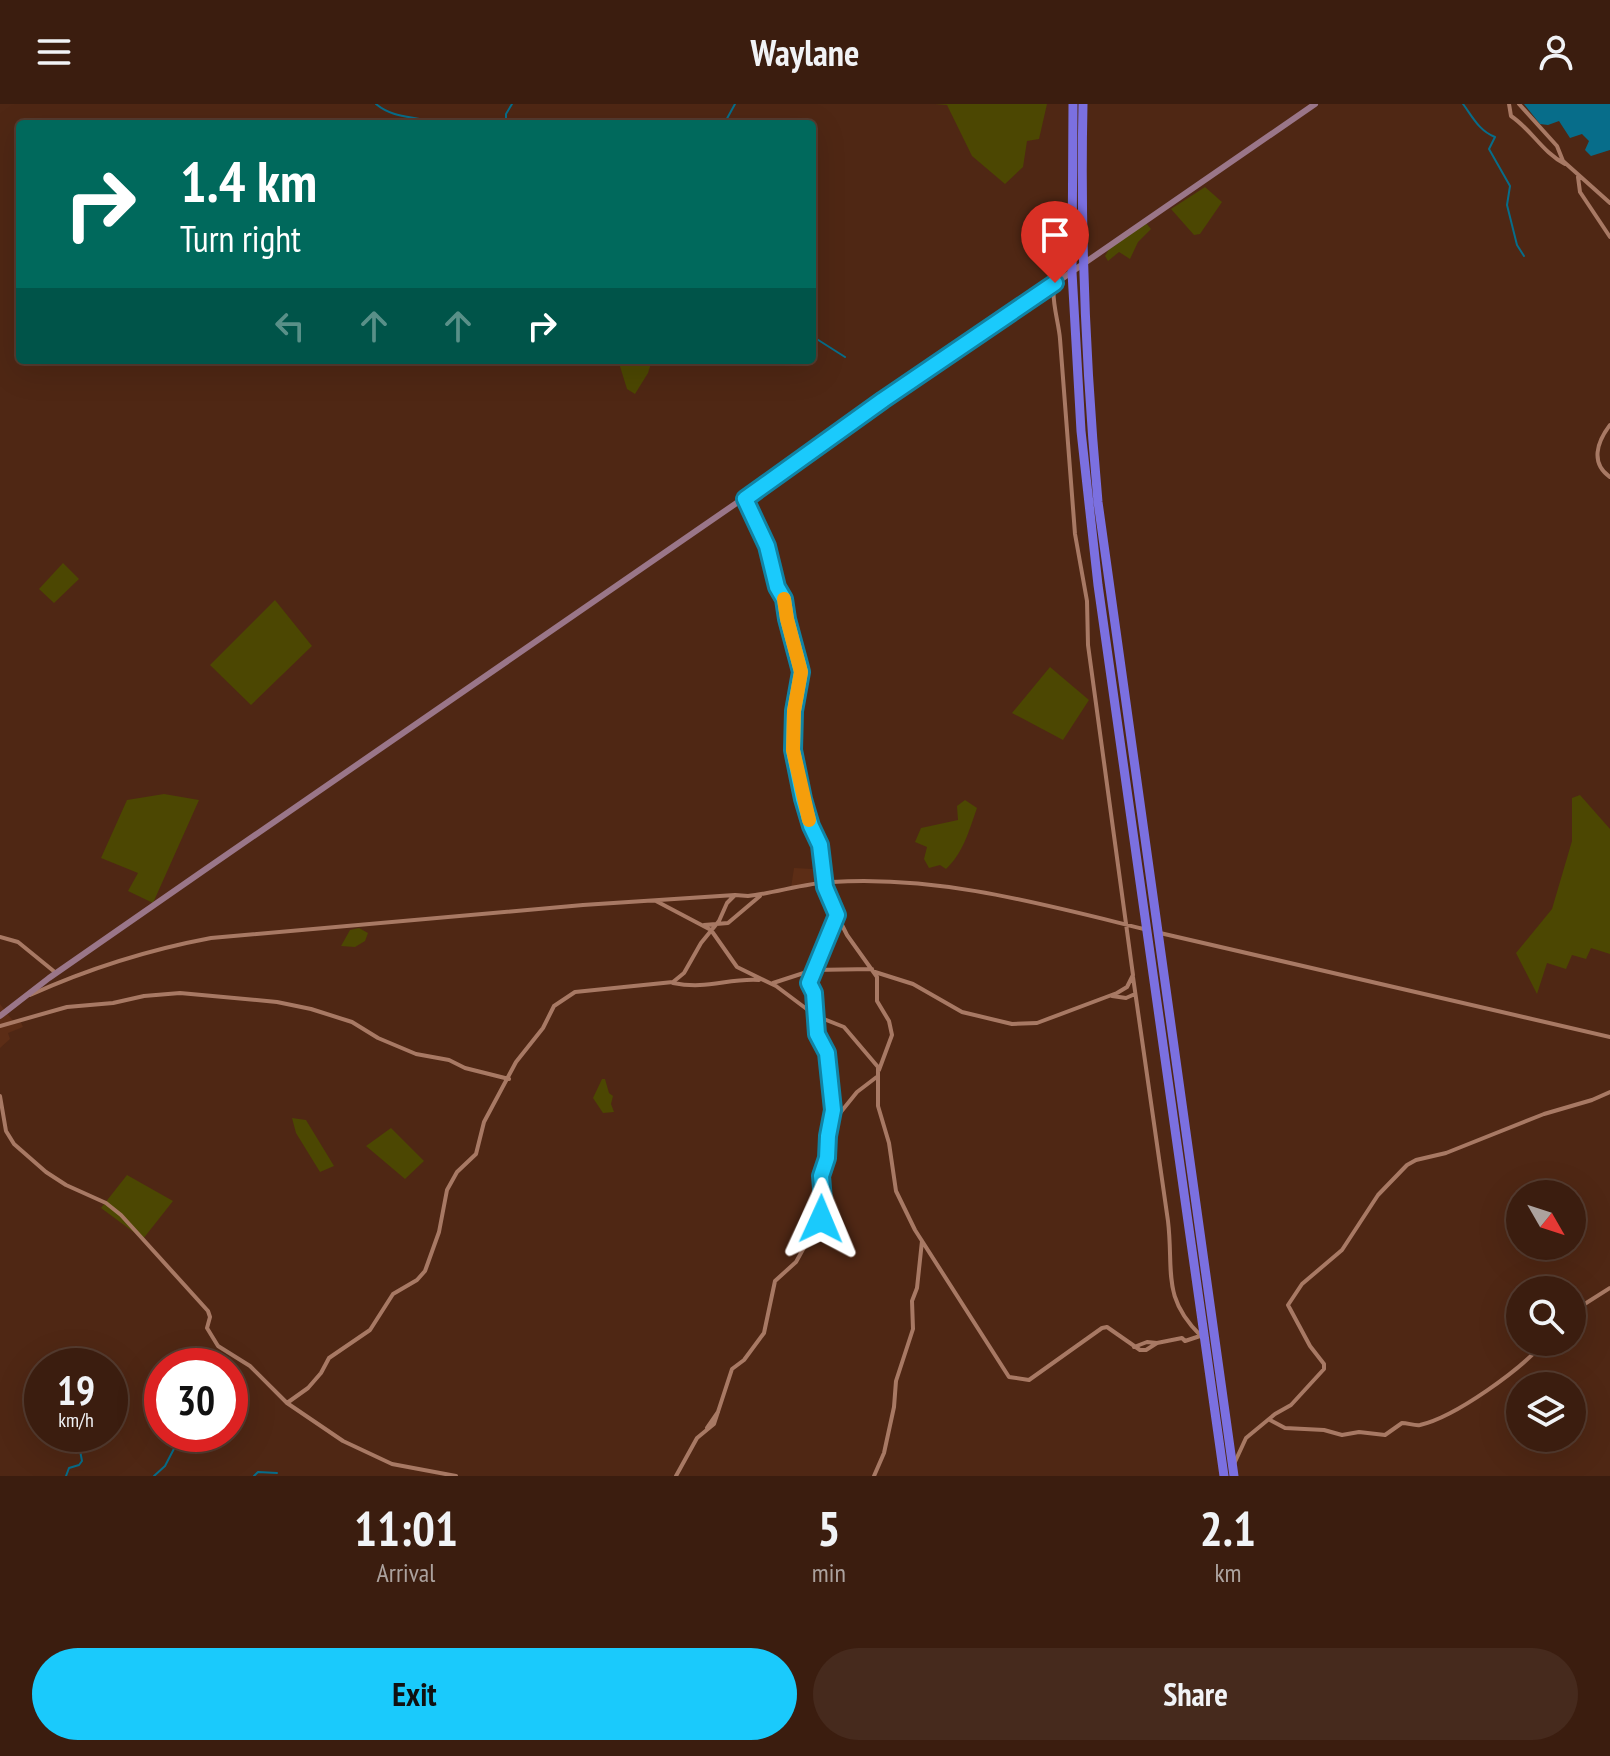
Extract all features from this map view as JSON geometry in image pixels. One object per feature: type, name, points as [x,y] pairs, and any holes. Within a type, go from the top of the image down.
[{"type":"highway","points":[[1073,104],[1072,272],[1081,431],[1098,585],[1233,1471]]},
{"type":"highway","points":[[1083,104],[1082,265],[1098,502],[1202,1338],[1224,1476]]},
{"type":"street","points":[[0,1016],[56,973],[1315,104]]},
{"type":"street","points":[[1509,104],[1511,116],[1526,127],[1547,153],[1568,166],[1610,203]]},
{"type":"street","points":[[1519,104],[1557,146],[1568,166]]},
{"type":"street","points":[[1578,175],[1580,192],[1610,237]]},
{"type":"street","points":[[1055,283],[1052,293],[1060,339],[1075,534],[1087,601],[1094,696],[1172,1252],[1171,1289],[1185,1319],[1202,1338]]},
{"type":"street","points":[[1610,425],[1603,435],[1597,458],[1600,467],[1610,477]]},
{"type":"street","points":[[745,499],[767,546],[777,587],[784,599],[801,672],[794,711],[793,750],[803,799],[820,845],[824,883],[847,935],[874,970],[877,1001],[891,1030],[878,1073],[878,1106],[889,1143],[894,1186],[922,1239],[1009,1377],[1029,1380],[1102,1328],[1107,1327],[1134,1347],[1146,1350],[1157,1343],[1202,1338]]},
{"type":"street","points":[[29,995],[89,969],[172,945],[211,938],[654,900],[763,894],[824,883],[926,883],[1012,897],[1610,1037]]},
{"type":"street","points":[[701,925],[728,923],[763,894]]},
{"type":"street","points":[[673,982],[684,973],[735,895]]},
{"type":"street","points":[[654,900],[712,931],[733,963],[771,983],[816,1016],[844,1027],[878,1073]]},
{"type":"street","points":[[676,1476],[697,1438],[714,1424],[732,1369],[744,1360],[764,1333],[775,1281],[796,1262],[821,1219],[821,1176],[827,1158],[833,1110],[827,1053],[817,1034],[814,993],[809,983],[837,915]]},
{"type":"street","points":[[0,937],[18,942],[56,973]]},
{"type":"street","points":[[771,983],[813,970],[874,970],[913,984],[962,1012],[1008,1024],[1037,1023],[1110,996],[1127,987],[1133,975]]},
{"type":"street","points":[[287,1403],[308,1388],[329,1358],[370,1330],[393,1294],[417,1280],[425,1271],[439,1232],[447,1190],[457,1172],[476,1154],[484,1122],[516,1062],[543,1028],[554,1006],[569,994],[616,986],[673,982],[699,987],[762,980]]},
{"type":"street","points":[[0,1026],[67,1007],[180,993],[277,1002],[352,1022],[378,1038],[416,1054],[449,1060],[465,1068],[509,1079]]},
{"type":"street","points":[[1110,996],[1126,998],[1135,994]]},
{"type":"street","points":[[868,1057],[878,1057],[884,1051]]},
{"type":"street","points":[[830,1125],[857,1092],[878,1073]]},
{"type":"street","points":[[1233,1471],[1246,1438],[1291,1405],[1325,1367],[1289,1309],[1289,1301],[1302,1284],[1342,1250],[1374,1201],[1398,1172],[1416,1160],[1446,1153],[1610,1092]]},
{"type":"street","points":[[0,1096],[6,1131],[14,1144],[46,1172],[106,1203],[129,1222],[208,1311],[207,1328],[218,1346],[250,1366],[287,1403],[343,1441],[388,1462],[456,1476]]},
{"type":"street","points":[[874,1476],[884,1453],[896,1381],[913,1329],[912,1301],[918,1285],[922,1239]]},
{"type":"street","points":[[1586,1303],[1610,1288]]},
{"type":"street","points":[[1269,1420],[1285,1428],[1324,1430],[1342,1435],[1359,1432],[1385,1435],[1402,1423],[1421,1424],[1472,1400],[1531,1356]]},
{"type":"shaded area","points":[[935,104],[1047,104],[1039,139],[1027,141],[1023,167],[1005,184],[972,156],[947,105]]},
{"type":"shaded area","points":[[1205,187],[1222,202],[1200,234],[1194,235],[1171,209]]},
{"type":"shaded area","points":[[1146,223],[1151,229],[1138,242],[1130,259],[1119,252],[1108,261],[1105,256],[1109,249]]},
{"type":"shaded area","points":[[619,364],[651,364],[635,394],[627,389]]},
{"type":"shaded area","points":[[63,563],[79,579],[54,603],[39,589]]},
{"type":"shaded area","points":[[275,600],[312,646],[251,705],[210,665]]},
{"type":"shaded area","points":[[1050,667],[1089,700],[1063,740],[1012,713]]},
{"type":"shaded area","points":[[164,794],[199,800],[153,903],[128,891],[138,873],[101,858],[127,800]]},
{"type":"shaded area","points":[[1580,795],[1610,829],[1610,954],[1591,948],[1586,959],[1572,955],[1566,969],[1547,963],[1537,994],[1516,953],[1552,909],[1572,841],[1572,798]]},
{"type":"shaded area","points":[[965,800],[977,808],[961,849],[946,869],[940,865],[929,868],[924,859],[927,847],[915,842],[921,828],[958,820],[957,806]]},
{"type":"shaded area","points":[[794,868],[813,869],[815,884],[791,888]]},
{"type":"shaded area","points":[[359,928],[368,933],[365,941],[355,947],[341,946],[350,930]]},
{"type":"shaded area","points":[[0,1004],[14,1022],[20,1020],[23,1027],[8,1033],[10,1039],[0,1048]]},
{"type":"shaded area","points":[[602,1079],[605,1079],[613,1096],[611,1104],[614,1112],[603,1113],[593,1098]]},
{"type":"shaded area","points":[[292,1118],[306,1120],[334,1166],[320,1172],[296,1133]]},
{"type":"shaded area","points":[[391,1128],[424,1161],[405,1179],[366,1146]]},
{"type":"shaded area","points":[[127,1175],[173,1201],[143,1239],[101,1208]]},
{"type":"water","points":[[1524,104],[1610,104],[1610,150],[1591,156],[1585,150],[1589,141],[1582,134],[1570,138],[1559,121],[1540,124]]},
{"type":"waterway","points":[[376,104],[391,113],[425,120]]},
{"type":"waterway","points":[[506,120],[512,104]]},
{"type":"waterway","points":[[726,120],[735,104]]},
{"type":"waterway","points":[[1463,104],[1480,127],[1495,137],[1489,149],[1510,186],[1507,205],[1517,245],[1524,256]]},
{"type":"waterway","points":[[816,339],[845,357]]},
{"type":"waterway","points":[[66,1476],[69,1468],[82,1461],[80,1452]]},
{"type":"waterway","points":[[154,1476],[165,1466],[172,1452]]},
{"type":"waterway","points":[[254,1476],[258,1472],[277,1473]]},
{"type":"slow traffic","points":[[784,599],[801,672],[794,711],[793,750],[809,820]]},
{"type":"route","points":[[821,1219],[821,1176],[827,1158],[833,1110],[827,1053],[817,1034],[814,991],[809,983],[837,915],[825,887],[820,845],[803,799],[793,750],[794,711],[801,672],[794,640],[767,546],[745,499],[1055,283]]}]
